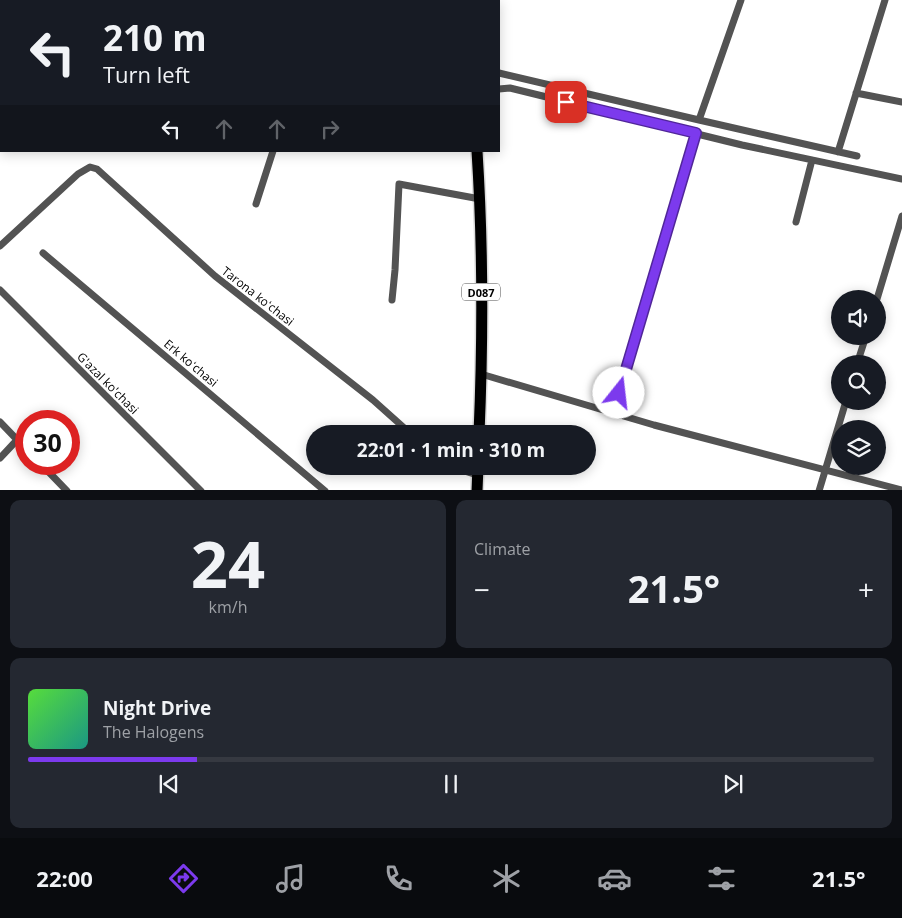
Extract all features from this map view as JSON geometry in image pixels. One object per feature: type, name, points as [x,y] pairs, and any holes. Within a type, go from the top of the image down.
[{"type":"main road","name":"D087","points":[[476,152],[480,200],[481,374],[479,425]]},
{"type":"main road","points":[[477,490],[478,475]]},
{"type":"street","points":[[699,120],[741,0]]},
{"type":"street","points":[[838,152],[885,0]]},
{"type":"street","points":[[500,73],[857,156]]},
{"type":"street","points":[[500,89],[510,88],[812,160],[902,179]]},
{"type":"street","points":[[856,94],[902,102]]},
{"type":"street","points":[[614,412],[696,133]]},
{"type":"street","points":[[256,204],[272,152]]},
{"type":"street","points":[[796,222],[812,160]]},
{"type":"street","name":"Tarona koʻchasi","points":[[1,242],[78,174],[90,167],[97,169],[215,276],[400,425]]},
{"type":"street","points":[[392,300],[396,270],[399,184],[480,200]]},
{"type":"street","points":[[880,290],[902,216]]},
{"type":"street","name":"Erk koʻchasi","points":[[43,253],[325,490]]},
{"type":"street","name":"G'azal ko'chasi","points":[[0,290],[202,490]]},
{"type":"street","points":[[481,374],[654,425],[826,468],[902,490]]},
{"type":"street","points":[[819,490],[843,410]]},
{"type":"street","points":[[0,422],[15,438]]},
{"type":"street","points":[[0,458],[15,442]]},
{"type":"street","points":[[52,475],[67,490]]},
{"type":"route","points":[[566,102],[696,133],[619,393]]}]
